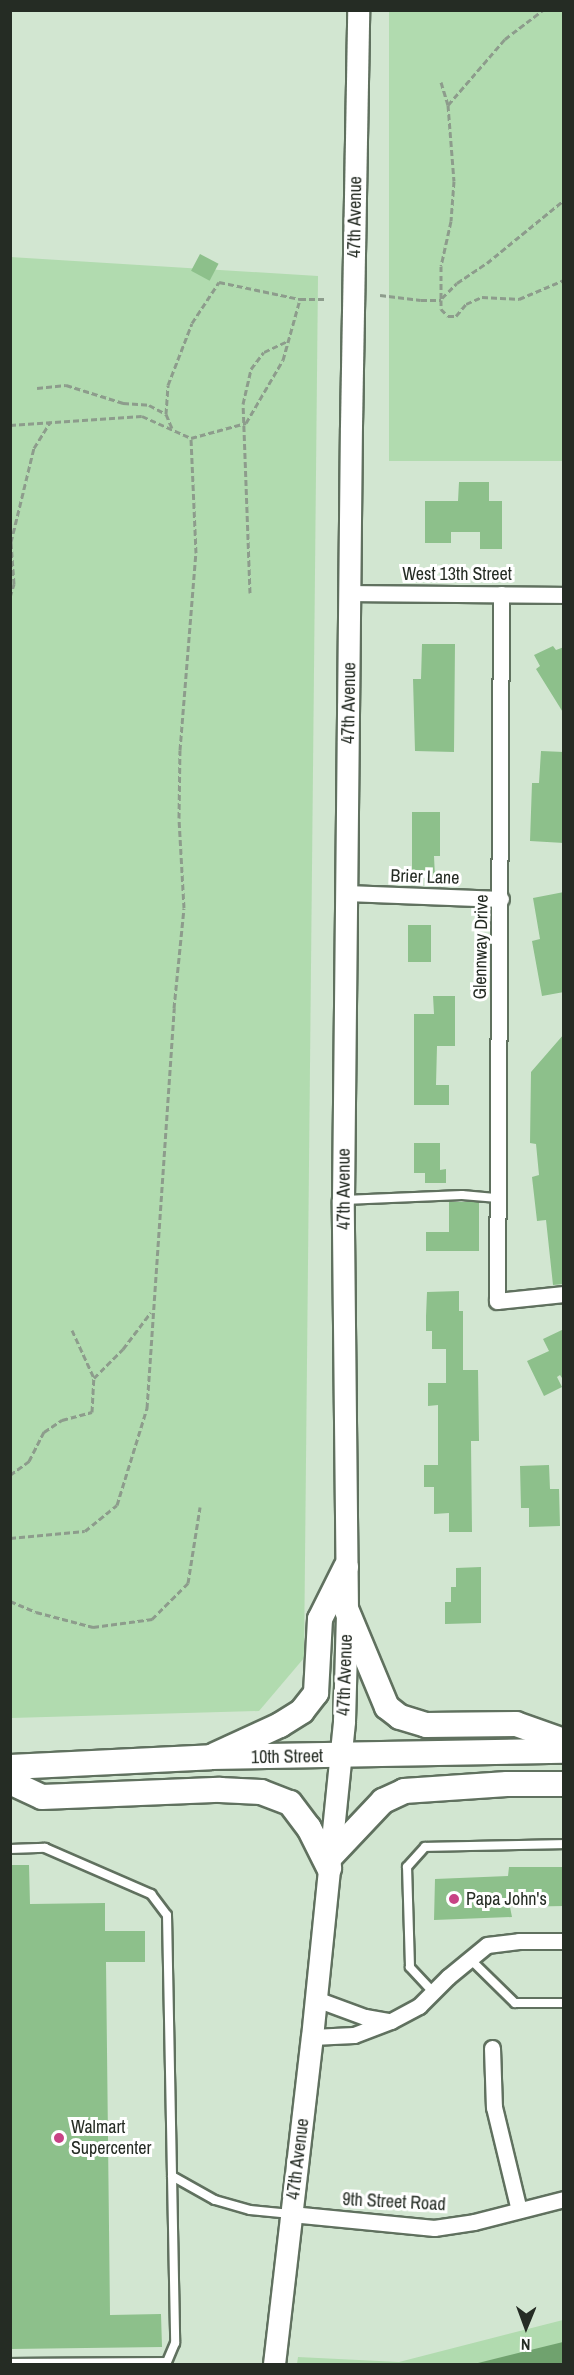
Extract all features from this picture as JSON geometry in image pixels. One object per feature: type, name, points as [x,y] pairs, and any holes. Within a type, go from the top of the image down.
[{"type":"main road","name":"47th Avenue","points":[[274,2364],[342,1757],[347,1611],[343,1200],[358,10]]},
{"type":"main road","points":[[211,1757],[280,1725],[302,1711],[316,1694],[320,1619],[346,1567]]},
{"type":"main road","points":[[347,1611],[387,1707],[400,1718],[426,1725],[516,1724],[564,1742]]},
{"type":"main road","name":"10th Street","points":[[10,1767],[211,1757],[342,1757],[564,1751]]},
{"type":"main road","points":[[10,1782],[42,1797],[220,1790],[261,1792],[290,1803],[330,1862],[383,1801],[404,1791],[507,1784],[564,1784]]},
{"type":"street","name":"West 13th Street","points":[[350,593],[564,595]]},
{"type":"street","name":"Glennway Drive","points":[[501,594],[497,1300],[564,1294]]},
{"type":"street","name":"Brier Lane","points":[[346,893],[501,899]]},
{"type":"street","points":[[312,2037],[354,2035],[391,2021],[419,2006],[488,1945],[519,1941],[564,1941]]},
{"type":"street","points":[[316,1999],[365,2017],[391,2021]]},
{"type":"street","points":[[492,2048],[494,2107],[519,2210]]},
{"type":"street","name":"9th Street Road","points":[[291,2214],[434,2228],[474,2222],[564,2199]]},
{"type":"lane","points":[[343,1200],[462,1195],[498,1198]]},
{"type":"lane","points":[[433,1992],[410,1966],[407,1867],[425,1847],[564,1844]]},
{"type":"lane","points":[[10,1849],[45,1848],[151,1894],[167,1916],[175,2343],[167,2362],[10,2363]]},
{"type":"lane","points":[[470,1959],[515,2003],[564,2003]]},
{"type":"lane","points":[[172,2176],[215,2200],[250,2210],[291,2214]]},
{"type":"path","points":[[448,105],[505,39],[543,10]]},
{"type":"path","points":[[441,82],[448,105],[454,181],[451,221],[441,266],[441,309],[447,316],[456,316],[466,304],[482,297],[519,298],[564,280]]},
{"type":"path","points":[[380,295],[441,300],[457,283],[487,263],[564,200]]},
{"type":"path","points":[[173,430],[166,414],[168,385],[192,322],[219,282],[300,299],[324,299]]},
{"type":"path","points":[[10,425],[142,416],[191,438],[246,423],[283,360],[300,299]]},
{"type":"path","points":[[250,593],[246,423],[243,404],[251,369],[264,352],[288,341]]},
{"type":"path","points":[[37,388],[66,385],[123,403],[149,405],[166,414]]},
{"type":"path","points":[[10,597],[14,584],[11,542],[34,448],[50,422]]},
{"type":"path","points":[[10,1538],[86,1531],[117,1505],[147,1408],[152,1310],[184,908],[179,818],[180,750],[196,553],[191,438]]},
{"type":"path","points":[[94,1378],[123,1349],[152,1310]]},
{"type":"path","points":[[10,1475],[29,1461],[44,1432],[62,1420],[92,1412],[94,1378],[72,1330]]},
{"type":"path","points":[[10,1601],[36,1612],[93,1627],[152,1619],[188,1583],[200,1507]]},
{"type":"shaded area","points":[[389,11],[563,11],[563,461],[389,461]]},
{"type":"shaded area","points":[[10,257],[318,276],[304,1658],[259,1711],[11,1718]]},
{"type":"shaded area","points":[[563,2320],[563,2364],[297,2364],[298,2357],[399,2362]]},
{"type":"shaded area","points":[[563,2342],[563,2364],[474,2364]]},
{"type":"building","points":[[200,254],[219,264],[210,281],[191,271]]},
{"type":"building","points":[[459,482],[489,482],[489,501],[502,501],[502,549],[480,549],[480,532],[451,532],[451,543],[425,543],[425,501],[458,501]]},
{"type":"building","points":[[422,644],[455,644],[454,752],[415,751],[413,679],[421,679]]},
{"type":"building","points":[[553,646],[556,650],[564,647],[564,714],[536,669],[540,666],[534,655]]},
{"type":"building","points":[[541,751],[564,752],[564,843],[530,841],[532,783],[539,783]]},
{"type":"building","points":[[412,812],[440,812],[440,856],[434,856],[435,877],[412,877]]},
{"type":"building","points":[[564,892],[564,992],[542,996],[532,941],[540,939],[533,898]]},
{"type":"building","points":[[408,925],[431,925],[431,962],[408,962]]},
{"type":"building","points":[[433,996],[455,996],[455,1046],[437,1046],[436,1085],[449,1085],[449,1105],[414,1105],[414,1014],[434,1014]]},
{"type":"building","points":[[564,1034],[564,1284],[553,1285],[546,1220],[537,1221],[532,1177],[539,1175],[536,1144],[530,1143],[531,1072]]},
{"type":"building","points":[[414,1143],[440,1143],[440,1170],[446,1169],[446,1183],[425,1183],[425,1173],[414,1173]]},
{"type":"building","points":[[449,1202],[479,1202],[479,1251],[426,1251],[426,1232],[449,1232]]},
{"type":"building","points":[[459,1291],[459,1311],[463,1311],[463,1370],[478,1370],[479,1441],[471,1441],[472,1532],[449,1532],[449,1513],[434,1514],[434,1487],[424,1487],[424,1465],[438,1465],[438,1405],[428,1406],[428,1383],[446,1383],[446,1349],[432,1349],[432,1331],[426,1331],[427,1292]]},
{"type":"building","points":[[564,1329],[564,1381],[560,1375],[557,1377],[562,1387],[544,1396],[527,1361],[549,1351],[543,1339]]},
{"type":"building","points":[[549,1465],[550,1489],[559,1489],[560,1526],[529,1527],[529,1508],[521,1508],[520,1466]]},
{"type":"building","points":[[481,1567],[481,1623],[445,1624],[445,1602],[451,1602],[451,1587],[456,1587],[456,1568]]},
{"type":"building","name":"Walmart Supercenter","points":[[10,1865],[29,1865],[30,1904],[105,1903],[105,1931],[145,1931],[145,1962],[106,1962],[110,2315],[161,2314],[162,2347],[10,2349]]},
{"type":"building","points":[[509,1867],[562,1867],[564,1906],[510,1907],[512,1917],[434,1920],[435,1879],[508,1876]]},
{"type":"place","name":"Papa John's","points":[[454,1899]]},
{"type":"place","name":"Walmart Supercenter","points":[[59,2138]]}]
